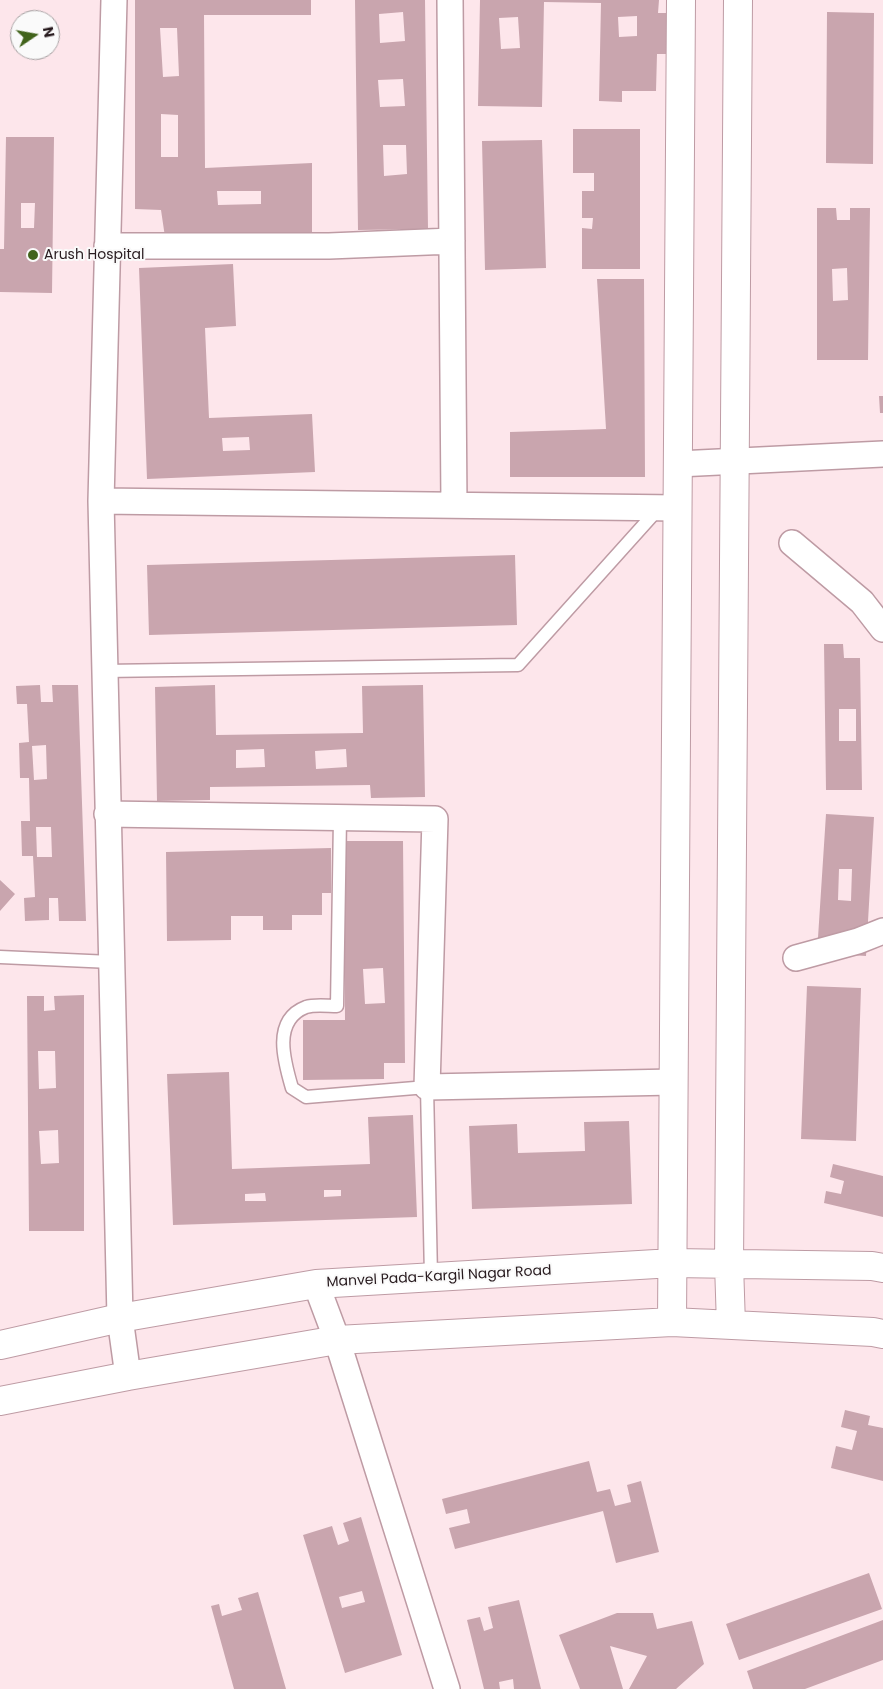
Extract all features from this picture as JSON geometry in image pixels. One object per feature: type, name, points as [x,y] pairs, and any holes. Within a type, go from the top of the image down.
[{"type":"street","points":[[114,0],[101,501],[120,1318],[128,1376]]},
{"type":"street","points":[[450,0],[454,505]]},
{"type":"street","points":[[672,1322],[674,1082],[668,508],[678,464],[681,0]]},
{"type":"street","points":[[731,1325],[729,1264],[738,0]]},
{"type":"street","points":[[107,246],[329,246],[452,241]]},
{"type":"street","points":[[678,464],[883,454]]},
{"type":"street","points":[[101,501],[668,508]]},
{"type":"street","points":[[792,543],[862,602],[883,629]]},
{"type":"street","points":[[107,814],[436,819],[427,1087],[674,1082]]},
{"type":"street","points":[[796,958],[858,941],[883,930]]},
{"type":"street","name":"Manvel Pada-Kargil Nagar Road","points":[[0,1345],[120,1318],[316,1284],[673,1263],[883,1268]]},
{"type":"street","points":[[316,1284],[337,1340],[448,1689]]},
{"type":"street","points":[[0,1401],[128,1376],[337,1340],[672,1322],[883,1334]]},
{"type":"lane","points":[[104,671],[518,665],[668,508]]},
{"type":"lane","points":[[340,818],[337,1006],[308,1006],[293,1014],[283,1031],[284,1062],[292,1088],[306,1097],[427,1087],[432,1277]]},
{"type":"lane","points":[[0,956],[111,962]]},
{"type":"building","points":[[135,0],[311,0],[311,15],[204,15],[205,168],[312,163],[312,232],[165,237],[161,210],[135,209]],"holes":[[[160,28],[177,28],[179,76],[163,77]],[[161,114],[178,115],[178,157],[161,157]],[[217,191],[261,191],[261,204],[218,205]]]},
{"type":"building","points":[[355,0],[425,0],[428,229],[358,230]],"holes":[[[403,12],[405,41],[380,43],[379,14]],[[403,79],[405,106],[380,107],[378,80]],[[383,145],[406,145],[407,174],[384,176]]]},
{"type":"building","points":[[480,0],[659,0],[658,13],[667,13],[666,54],[657,54],[656,91],[622,91],[622,102],[599,101],[601,3],[544,2],[542,107],[478,106]],"holes":[[[637,16],[637,36],[619,37],[618,17]],[[518,17],[520,48],[501,49],[499,18]]]},
{"type":"building","points":[[827,12],[874,13],[873,164],[826,163]]},
{"type":"building","points":[[573,129],[640,129],[640,269],[582,269],[582,228],[592,229],[593,218],[582,218],[582,191],[594,191],[594,173],[573,173]]},
{"type":"building","points":[[6,137],[54,137],[52,293],[0,292],[0,249],[4,249]],"holes":[[[21,203],[35,203],[34,228],[21,228]]]},
{"type":"building","points":[[542,140],[546,268],[485,270],[482,141]]},
{"type":"building","points":[[817,208],[836,208],[837,220],[850,220],[850,208],[870,208],[868,360],[817,360]],"holes":[[[847,268],[848,300],[833,301],[832,269]]]},
{"type":"building","points":[[233,264],[236,326],[205,328],[209,418],[312,414],[315,472],[147,479],[139,268]],"holes":[[[249,437],[250,450],[223,451],[222,438]]]},
{"type":"building","points":[[597,279],[644,279],[645,477],[510,477],[510,432],[606,429]]},
{"type":"building","points":[[879,396],[883,396],[883,413],[880,413]]},
{"type":"building","points":[[515,555],[517,625],[149,635],[147,565]]},
{"type":"building","points":[[824,644],[843,644],[844,658],[860,658],[862,790],[826,790]],"holes":[[[839,709],[856,709],[856,741],[839,741]]]},
{"type":"building","points":[[40,685],[41,702],[53,702],[52,685],[78,685],[86,921],[59,921],[58,898],[49,898],[49,920],[25,921],[24,898],[35,897],[33,856],[22,856],[21,821],[30,821],[29,778],[20,778],[19,743],[29,742],[27,704],[17,704],[16,686]],"holes":[[[46,745],[47,779],[34,780],[32,746]],[[36,827],[51,827],[52,857],[37,857]]]},
{"type":"building","points":[[215,685],[216,735],[363,733],[362,686],[423,685],[425,797],[371,798],[370,785],[210,787],[210,800],[157,801],[155,687]],"holes":[[[264,749],[265,767],[236,768],[236,750]],[[346,749],[347,767],[316,769],[315,751]]]},
{"type":"building","points":[[826,814],[874,817],[866,956],[817,953]],"holes":[[[839,869],[852,869],[851,901],[838,900]]]},
{"type":"building","points":[[344,841],[403,841],[405,1063],[384,1063],[384,1079],[303,1080],[303,1020],[345,1020]],"holes":[[[383,968],[385,1003],[365,1004],[363,969]]]},
{"type":"building","points":[[331,848],[331,893],[322,893],[322,915],[292,915],[292,930],[263,930],[263,916],[231,916],[231,940],[167,941],[166,852]]},
{"type":"building","points":[[0,880],[15,894],[0,911]]},
{"type":"building","points":[[807,986],[861,988],[856,1141],[801,1139]]},
{"type":"building","points":[[84,995],[84,1231],[29,1231],[27,996],[44,996],[44,1011],[55,1010],[54,996]],"holes":[[[38,1051],[55,1051],[56,1088],[39,1089]],[[58,1130],[59,1163],[41,1164],[39,1131]]]},
{"type":"building","points":[[229,1072],[232,1169],[370,1164],[368,1117],[413,1115],[417,1217],[173,1225],[167,1074]],"holes":[[[324,1190],[341,1190],[341,1196],[324,1197]],[[265,1193],[266,1201],[245,1201],[245,1194]]]},
{"type":"building","points":[[629,1121],[632,1204],[472,1209],[469,1126],[517,1124],[518,1153],[585,1151],[584,1122]]},
{"type":"building","points":[[833,1164],[883,1176],[883,1217],[824,1203],[826,1191],[841,1194],[844,1181],[830,1177]]},
{"type":"building","points":[[845,1410],[870,1416],[868,1425],[883,1428],[883,1481],[831,1468],[836,1446],[852,1450],[857,1431],[841,1427]]},
{"type":"building","points":[[589,1461],[597,1492],[610,1489],[615,1506],[631,1502],[627,1485],[641,1481],[659,1552],[616,1563],[603,1511],[455,1549],[449,1528],[470,1523],[467,1509],[446,1514],[442,1499]]},
{"type":"building","points":[[361,1517],[402,1655],[345,1673],[303,1535],[332,1526],[338,1545],[349,1541],[343,1523]],"holes":[[[362,1591],[365,1602],[342,1608],[339,1597]]]},
{"type":"building","points":[[869,1573],[882,1609],[739,1660],[726,1624]]},
{"type":"building","points":[[258,1592],[286,1689],[234,1689],[211,1606],[219,1604],[222,1616],[242,1610],[238,1598]]},
{"type":"building","points":[[519,1600],[541,1689],[514,1689],[513,1679],[499,1682],[500,1689],[484,1689],[467,1620],[480,1617],[484,1631],[493,1628],[488,1607]]},
{"type":"building","points":[[617,1613],[653,1613],[657,1629],[692,1621],[704,1664],[676,1689],[629,1689],[647,1656],[610,1646],[623,1689],[580,1689],[559,1635]]},
{"type":"building","points":[[883,1620],[883,1660],[805,1689],[753,1689],[747,1671]]},
{"type":"place","name":"Arush Hospital","points":[[33,255]]}]
